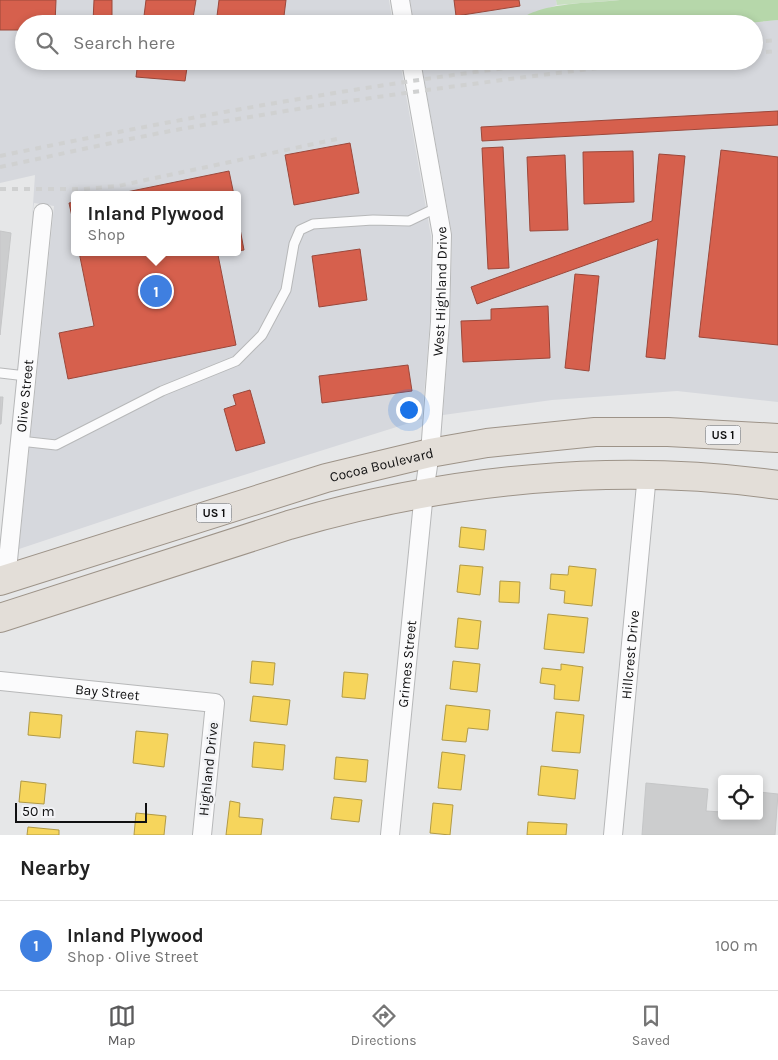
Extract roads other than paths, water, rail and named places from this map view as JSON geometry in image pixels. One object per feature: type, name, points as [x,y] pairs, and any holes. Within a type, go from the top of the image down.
[{"type":"main road","name":"Cocoa Boulevard","points":[[1,604],[201,517],[343,473],[430,453],[486,443],[595,432],[668,432],[778,438]]},
{"type":"main road","name":"US 1","points":[[1,604],[369,503],[424,492],[536,479],[646,474],[777,484]]},
{"type":"main road","points":[[1,604],[9,604],[29,590],[164,545],[201,517]]},
{"type":"street","points":[[400,0],[402,15]]},
{"type":"street","name":"West Highland Drive","points":[[413,70],[442,236],[440,322],[430,453],[424,492]]},
{"type":"street","name":"Olive Street","points":[[1,604],[43,213]]},
{"type":"street","name":"Hillcrest Drive","points":[[612,835],[646,474]]},
{"type":"street","name":"Grimes Street","points":[[390,835],[424,492]]},
{"type":"street","name":"Bay Street","points":[[0,681],[214,703]]},
{"type":"street","name":"Highland Drive","points":[[202,835],[214,703]]},
{"type":"lane","points":[[20,441],[56,445],[162,391],[236,362],[262,335],[286,290],[294,244],[300,230],[313,224],[409,220],[436,208]]},
{"type":"lane","points":[[0,373],[26,376]]},
{"type":"railway","points":[[763,41],[778,40]]},
{"type":"railway","points":[[763,52],[778,51]]},
{"type":"railway","points":[[0,156],[280,102],[492,70]]},
{"type":"railway","points":[[0,167],[161,133],[270,114],[435,89],[585,70]]},
{"type":"railway","points":[[0,189],[83,189],[118,186],[337,139]]},
{"type":"place","name":"Inland Plywood","points":[[156,291]]}]
